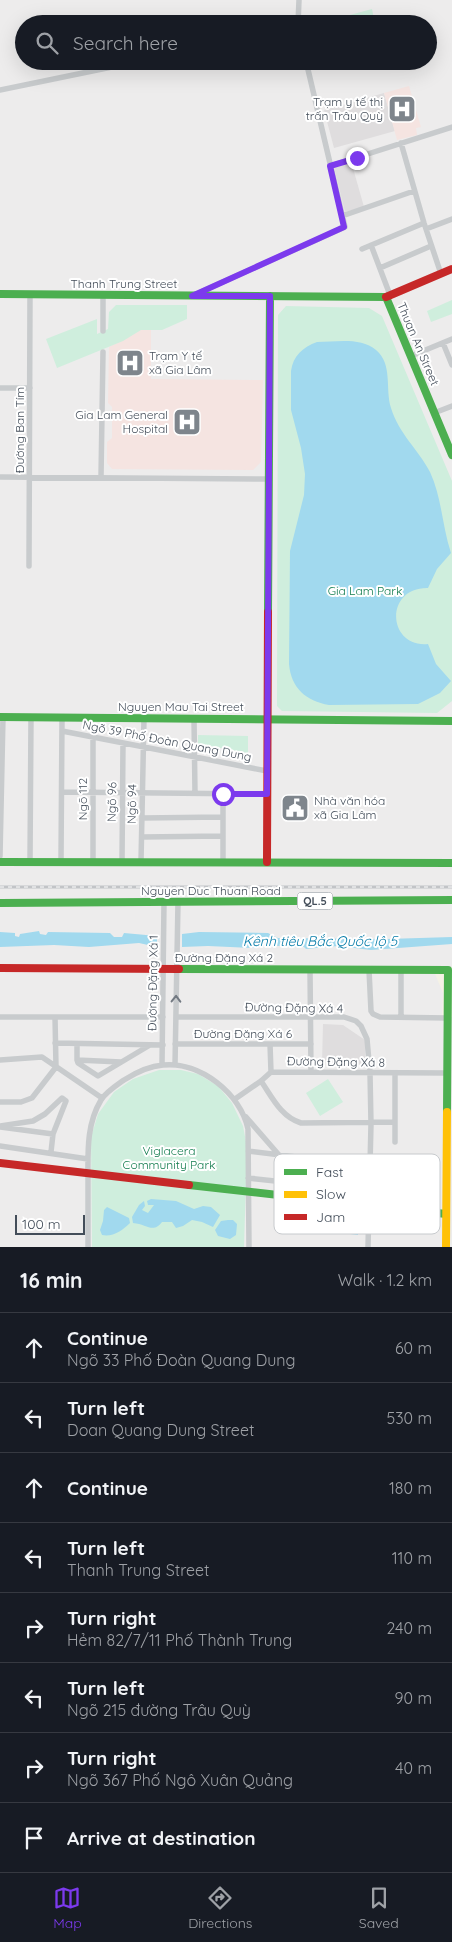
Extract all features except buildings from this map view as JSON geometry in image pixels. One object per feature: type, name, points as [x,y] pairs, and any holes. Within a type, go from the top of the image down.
[{"type":"main road","name":"Thanh Trung Street","points":[[0,294],[388,296],[452,269]]},
{"type":"main road","points":[[267,862],[270,296]]},
{"type":"main road","name":"Thuan An Street","points":[[388,296],[452,455]]},
{"type":"main road","points":[[448,721],[452,713]]},
{"type":"main road","name":"Nguyen Mau Tai Street","points":[[1,717],[448,721]]},
{"type":"main road","points":[[0,862],[452,863]]},
{"type":"main road","name":"Nguyen Duc Thuan Road","points":[[178,899],[452,894]]},
{"type":"main road","name":"Nguyen Duc Thuan Road","points":[[0,896],[164,899],[452,900]]},
{"type":"main road","name":"Nguyen Duc Thuan Road","points":[[0,903],[164,899]]},
{"type":"main road","name":"Đường Đặng Xá 2","points":[[0,968],[450,970]]},
{"type":"main road","points":[[446,1247],[450,1097],[447,1073],[450,970]]},
{"type":"main road","points":[[0,1163],[274,1195]]},
{"type":"main road","points":[[440,1213],[446,1214]]},
{"type":"street","points":[[298,15],[299,0]]},
{"type":"street","points":[[0,90],[97,70]]},
{"type":"street","points":[[192,296],[344,227],[308,70]]},
{"type":"street","points":[[330,166],[452,127]]},
{"type":"street","points":[[401,143],[414,191],[441,274]]},
{"type":"street","points":[[342,216],[414,191]]},
{"type":"street","points":[[362,250],[425,226],[452,219]]},
{"type":"street","points":[[371,246],[388,296]]},
{"type":"street","points":[[380,268],[431,246]]},
{"type":"street","name":"Đường Ban Tím","points":[[29,566],[30,294]]},
{"type":"street","points":[[103,295],[103,331]]},
{"type":"street","points":[[411,356],[452,339]]},
{"type":"street","points":[[443,343],[452,365]]},
{"type":"street","points":[[101,477],[102,352]]},
{"type":"street","points":[[0,388],[30,388]]},
{"type":"street","points":[[434,413],[452,406]]},
{"type":"street","points":[[0,477],[269,479]]},
{"type":"street","points":[[0,856],[1,717]]},
{"type":"street","points":[[30,862],[31,718]]},
{"type":"street","points":[[61,862],[62,718]]},
{"type":"street","name":"Ngõ 94","points":[[141,862],[144,718]]},
{"type":"street","points":[[194,719],[195,793]]},
{"type":"street","name":"Ngõ 39 Phố Đoàn Quang Dung","points":[[62,731],[268,771]]},
{"type":"street","name":"Ngõ 112","points":[[93,737],[93,862]]},
{"type":"street","name":"Ngõ 96","points":[[122,862],[123,743]]},
{"type":"street","points":[[62,792],[267,794]]},
{"type":"street","points":[[222,862],[223,794]]},
{"type":"street","points":[[142,818],[223,817]]},
{"type":"street","points":[[142,837],[223,836]]},
{"type":"street","name":"Đường Đặng Xá 1","points":[[162,1064],[164,899]]},
{"type":"street","name":"Đường Đặng Xá 1","points":[[175,1065],[178,899]]},
{"type":"street","points":[[310,969],[311,1072]]},
{"type":"street","points":[[369,970],[372,1013],[380,1016],[448,1018]]},
{"type":"street","points":[[401,970],[401,1016]]},
{"type":"street","points":[[0,1017],[163,1017]]},
{"type":"street","points":[[0,1102],[20,1102],[32,1098],[56,1067],[55,1017]]},
{"type":"street","name":"Đường Đặng Xá 4","points":[[176,1017],[344,1017],[356,1021],[361,1026],[367,1039],[370,1073]]},
{"type":"street","points":[[56,1044],[162,1045]]},
{"type":"street","points":[[77,1044],[76,1060],[98,1076],[150,1045]]},
{"type":"street","name":"Đường Đặng Xá 6","points":[[175,1044],[311,1044]]},
{"type":"street","points":[[270,1044],[270,1072]]},
{"type":"street","points":[[0,1060],[42,1058],[102,1098]]},
{"type":"street","points":[[76,1060],[121,1062]]},
{"type":"street","points":[[88,1247],[90,1128],[102,1098],[130,1076],[162,1064],[175,1065],[198,1072],[209,1078],[235,1099],[243,1113],[279,1154]]},
{"type":"street","name":"Đường Đặng Xá 8","points":[[235,1099],[261,1081],[270,1072],[447,1073]]},
{"type":"street","points":[[370,1073],[370,1154]]},
{"type":"street","points":[[395,1073],[395,1142]]},
{"type":"street","points":[[261,1081],[278,1107],[292,1120],[301,1123],[371,1124],[395,1122]]},
{"type":"street","points":[[0,1127],[33,1121],[45,1114],[62,1098],[66,1101],[53,1134],[51,1152]]},
{"type":"street","points":[[243,1113],[248,1129],[249,1247]]},
{"type":"street","points":[[0,1127],[53,1134]]},
{"type":"street","points":[[0,1146],[51,1152],[88,1159]]},
{"type":"street","points":[[248,1151],[274,1154]]},
{"type":"street","points":[[248,1178],[274,1181]]},
{"type":"street","points":[[368,1234],[368,1247]]},
{"type":"shaded area","name":"Trạm y tế thị trấn Trâu Quỳ","points":[[409,86],[421,127],[416,128],[417,135],[397,140],[384,93]]},
{"type":"shaded area","points":[[384,93],[395,131],[334,148],[324,110]]},
{"type":"shaded area","points":[[351,161],[364,207],[345,212],[334,167]]},
{"type":"shaded area","name":"Gia Lam General Hospital","points":[[141,329],[151,330],[151,379],[263,380],[261,462],[253,470],[112,469],[107,463],[107,442],[112,438],[112,407],[108,403],[109,347]]},
{"type":"shaded area","points":[[404,967],[452,967],[452,1017],[442,1017],[443,993],[435,974],[404,974]]},
{"type":"shaded area","points":[[323,1024],[343,1025],[365,1040],[365,1065],[322,1063]]},
{"type":"green space","points":[[372,9],[373,15],[350,15]]},
{"type":"green space","points":[[452,300],[452,314],[431,322],[427,311]]},
{"type":"green space","points":[[116,305],[187,305],[187,319],[162,330],[141,330],[123,341],[57,368],[46,339],[97,319],[97,334],[108,329],[109,312]]},
{"type":"green space","name":"Gia Lam Park","points":[[286,306],[369,308],[382,316],[452,481],[452,701],[437,713],[282,711],[277,706],[278,315]]},
{"type":"green space","points":[[198,735],[248,736],[248,753],[198,744]]},
{"type":"green space","name":"Viglacera Community Park","points":[[159,1070],[181,1070],[198,1074],[218,1086],[232,1103],[243,1126],[247,1147],[244,1247],[92,1247],[91,1137],[98,1114],[114,1092],[133,1079]]},
{"type":"green space","points":[[328,1079],[343,1102],[320,1116],[306,1093]]},
{"type":"water","name":"Gia Lam Park","points":[[348,341],[363,343],[376,350],[381,356],[387,369],[389,401],[394,417],[430,472],[437,492],[451,553],[437,569],[428,588],[414,590],[404,597],[398,606],[396,617],[398,628],[405,637],[414,643],[428,644],[436,664],[451,681],[440,693],[418,704],[329,705],[321,703],[301,692],[290,672],[290,551],[304,495],[305,474],[301,448],[291,410],[291,371],[296,357],[307,347],[317,342]]},
{"type":"water","points":[[39,931],[40,934],[46,935],[48,932],[110,933],[114,937],[122,937],[124,933],[157,936],[157,947],[139,943],[89,947],[54,945],[0,947],[0,932],[15,933],[15,936],[19,937],[20,934]]},
{"type":"water","name":"Kênh tiêu Bắc Quốc lộ 5","points":[[199,932],[268,933],[278,938],[387,939],[452,937],[452,944],[371,950],[338,946],[306,949],[304,947],[270,945],[252,948],[182,947],[182,934]]},
{"type":"water","points":[[151,1199],[176,1201],[194,1209],[203,1206],[211,1207],[220,1215],[213,1227],[192,1220],[176,1228],[172,1222],[162,1222],[159,1226],[153,1228],[133,1223],[132,1217],[139,1205],[144,1201],[145,1206],[142,1210],[148,1213],[154,1205],[148,1205],[147,1201]]},
{"type":"water","points":[[107,1207],[129,1218],[130,1223],[117,1233],[102,1235],[100,1230],[104,1210]]},
{"type":"water","points":[[233,1220],[237,1224],[236,1235],[230,1239],[218,1236],[215,1230],[221,1221]]},
{"type":"railway","points":[[0,887],[452,887]]},
{"type":"traffic: fast","points":[[0,294],[386,297]]},
{"type":"traffic: fast","points":[[268,612],[270,296]]},
{"type":"traffic: fast","points":[[386,297],[452,455]]},
{"type":"traffic: fast","points":[[0,717],[452,721]]},
{"type":"traffic: fast","points":[[0,862],[452,863]]},
{"type":"traffic: fast","points":[[0,903],[452,900]]},
{"type":"traffic: fast","points":[[179,969],[448,970],[447,1112]]},
{"type":"traffic: fast","points":[[189,1185],[274,1195]]},
{"type":"traffic: fast","points":[[440,1213],[446,1214]]},
{"type":"traffic: slow","points":[[446,1247],[447,1112]]},
{"type":"traffic: jam","points":[[386,297],[452,269]]},
{"type":"traffic: jam","points":[[267,862],[268,612]]},
{"type":"traffic: jam","points":[[0,968],[179,969]]},
{"type":"traffic: jam","points":[[0,1163],[189,1185]]},
{"type":"place","name":"Trạm y tế thị trấn Trâu Quỳ","points":[[402,109]]},
{"type":"place","name":"Trạm Y tế xã Gia Lâm","points":[[130,363]]},
{"type":"place","name":"Gia Lam General Hospital","points":[[187,422]]},
{"type":"place","name":"Nhà văn hóa xã Gia Lâm","points":[[295,808]]},
{"type":"route","points":[[223,794],[267,794],[270,296],[192,296],[344,227],[330,166],[357,158]]}]
